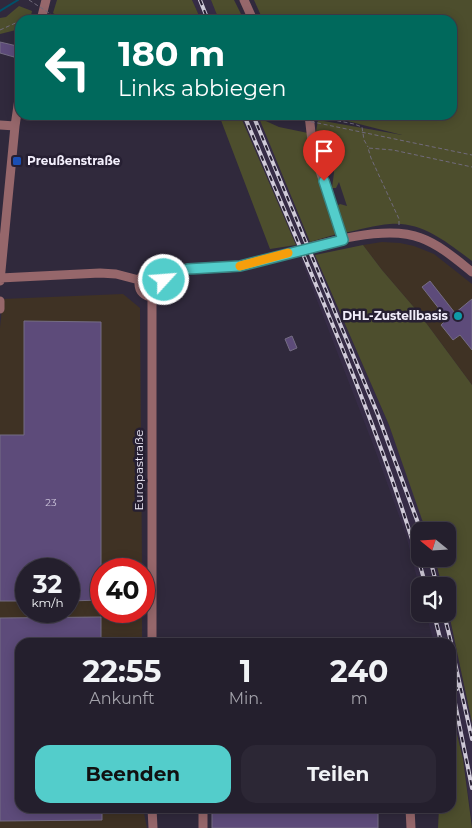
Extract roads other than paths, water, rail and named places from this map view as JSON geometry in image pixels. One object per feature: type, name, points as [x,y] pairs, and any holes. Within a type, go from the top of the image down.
[{"type":"street","points":[[43,15],[46,0]]},
{"type":"street","points":[[244,0],[251,15]]},
{"type":"street","points":[[16,120],[3,211],[0,279],[100,273],[116,274],[139,280]]},
{"type":"street","points":[[310,120],[314,150],[343,240]]},
{"type":"street","points":[[0,124],[15,126]]},
{"type":"street","points":[[163,278],[188,269],[240,266],[378,233],[399,233],[422,238],[440,248],[472,272]]},
{"type":"street","points":[[152,271],[160,274],[163,278],[162,291],[152,296],[142,293],[139,280],[144,273],[152,271]]},
{"type":"street","name":"Europastraße","points":[[152,296],[152,638]]},
{"type":"street","points":[[0,301],[0,309]]},
{"type":"street","points":[[152,813],[153,828]]},
{"type":"street","points":[[203,813],[203,828]]},
{"type":"street","points":[[410,813],[411,828]]},
{"type":"waterway","points":[[0,11],[18,0]]},
{"type":"railway","points":[[200,0],[206,15]]},
{"type":"railway","points":[[246,120],[318,289],[365,407],[408,526],[423,577]]},
{"type":"railway","points":[[255,120],[378,415],[418,522]]},
{"type":"railway","points":[[432,568],[435,577]]},
{"type":"railway","points":[[436,622],[440,638]]},
{"type":"railway","points":[[446,622],[450,638]]},
{"type":"railway","points":[[456,667],[472,739]]},
{"type":"railway","points":[[456,708],[472,788]]},
{"type":"place","name":"Preußenstraße","points":[[17,161]]},
{"type":"place","name":"DHL-Zustellbasis","points":[[458,316]]}]
